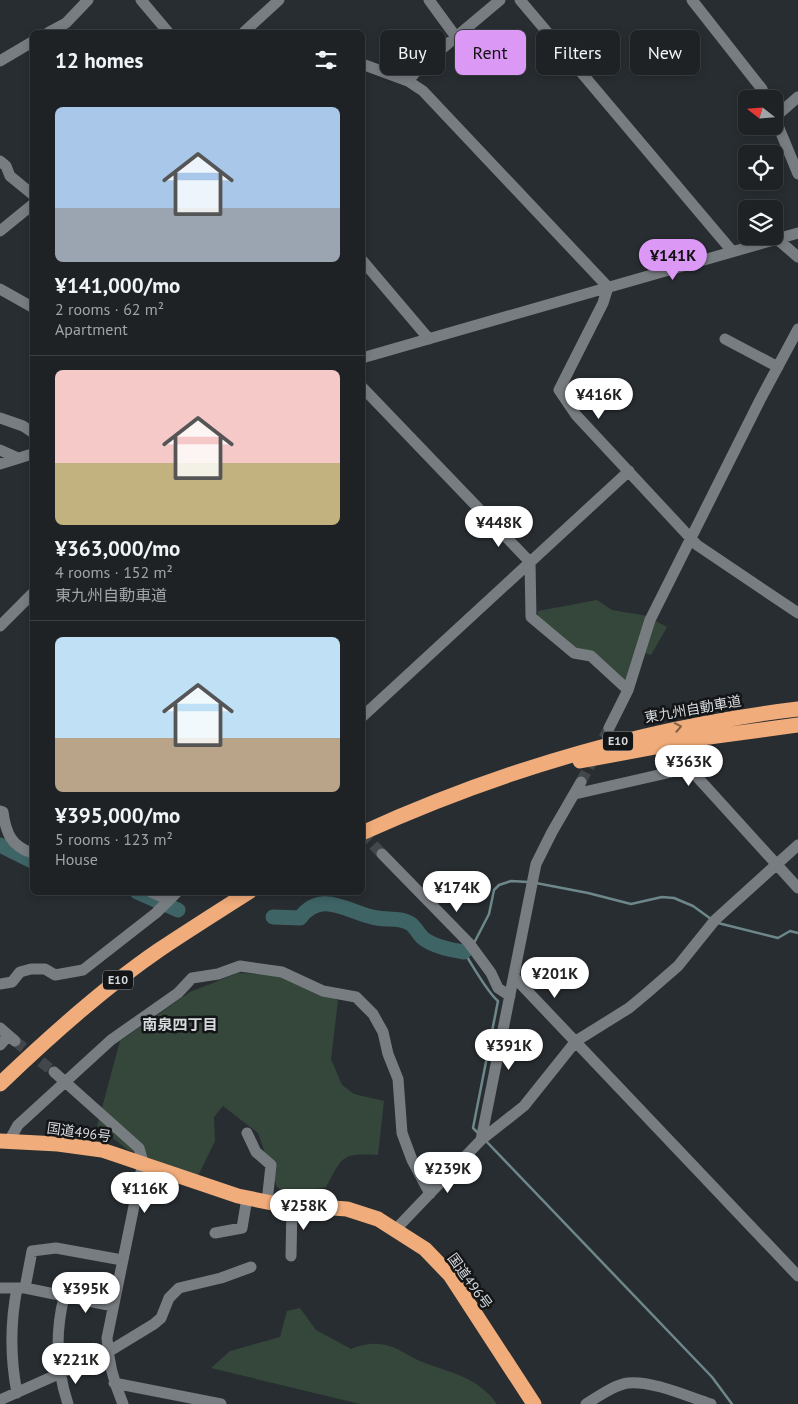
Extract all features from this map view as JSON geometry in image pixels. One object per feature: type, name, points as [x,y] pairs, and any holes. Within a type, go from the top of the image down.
[{"type":"highway","name":"東九州自動車道","points":[[365,832],[404,814],[544,763],[620,740],[706,722],[798,709]]},
{"type":"highway","name":"東九州自動車道","points":[[481,786],[622,752],[709,737],[798,725]]},
{"type":"highway","name":"E10","points":[[0,1084],[73,1016],[114,983],[159,950],[244,895]]},
{"type":"highway","name":"国道496号","points":[[5,1141],[58,1144],[102,1150],[143,1162],[215,1190],[267,1202],[347,1208],[378,1219],[425,1249],[450,1275],[534,1404]]},
{"type":"street","points":[[53,30],[66,23],[88,0]]},
{"type":"street","points":[[141,0],[166,30]]},
{"type":"street","points":[[251,30],[278,0]]},
{"type":"street","points":[[428,0],[455,36]]},
{"type":"street","points":[[464,30],[500,0]]},
{"type":"street","points":[[520,0],[732,250]]},
{"type":"street","points":[[692,0],[762,90]]},
{"type":"street","points":[[408,81],[419,68],[455,38]]},
{"type":"street","points":[[0,61],[30,43]]},
{"type":"street","points":[[365,65],[408,81],[430,98],[608,287]]},
{"type":"street","points":[[783,110],[798,97]]},
{"type":"street","points":[[782,135],[796,165]]},
{"type":"street","points":[[0,160],[6,166],[10,176],[30,192]]},
{"type":"street","points":[[0,231],[30,207]]},
{"type":"street","points":[[783,237],[798,233]]},
{"type":"street","points":[[783,244],[798,257]]},
{"type":"street","points":[[365,357],[752,245]]},
{"type":"street","points":[[365,264],[429,339]]},
{"type":"street","points":[[608,287],[603,303],[558,390],[576,415],[698,545],[798,613]]},
{"type":"street","points":[[0,289],[30,306]]},
{"type":"street","points":[[609,728],[628,690],[650,620],[798,330]]},
{"type":"street","points":[[725,339],[778,367]]},
{"type":"street","points":[[365,390],[530,562],[531,617],[574,653],[591,656],[628,690]]},
{"type":"street","points":[[0,418],[23,426],[30,431]]},
{"type":"street","points":[[0,450],[18,458]]},
{"type":"street","points":[[0,464],[30,455]]},
{"type":"street","points":[[365,713],[629,472]]},
{"type":"street","points":[[0,626],[30,596]]},
{"type":"street","points":[[575,794],[689,768],[798,888]]},
{"type":"street","points":[[481,1140],[536,864],[581,782]]},
{"type":"street","points":[[0,810],[3,812],[4,836],[30,852]]},
{"type":"street","points":[[396,1229],[481,1140],[524,1106],[576,1041],[629,1008],[678,966],[715,920],[798,845]]},
{"type":"street","points":[[382,854],[469,943],[491,972],[498,988],[510,996]]},
{"type":"street","points":[[0,984],[12,982],[20,972],[32,969],[45,969],[55,975],[83,970],[173,896]]},
{"type":"street","points":[[5,1141],[18,1126],[111,1040],[178,993],[192,978],[218,974],[240,966],[282,972],[323,991],[356,997],[372,1014],[383,1032],[388,1054],[398,1079],[402,1133],[412,1160],[430,1194]]},
{"type":"street","points":[[514,977],[798,1276]]},
{"type":"street","points":[[0,1045],[8,1035]]},
{"type":"street","points":[[54,1072],[139,1148],[143,1162],[107,1338],[114,1383],[123,1404]]},
{"type":"street","points":[[247,1133],[256,1152],[271,1165],[267,1202]]},
{"type":"street","points":[[215,1233],[242,1228],[247,1198]]},
{"type":"street","points":[[290,1256],[292,1204]]},
{"type":"street","points":[[17,1392],[12,1357],[13,1309],[32,1251],[56,1248],[122,1260]]},
{"type":"street","points":[[0,1400],[108,1352],[162,1318],[170,1298],[179,1288],[222,1278],[250,1267]]},
{"type":"street","points":[[0,1288],[21,1288],[113,1306]]},
{"type":"street","points":[[64,1297],[57,1333],[60,1374],[68,1404]]},
{"type":"street","points":[[114,1383],[177,1399],[221,1404]]},
{"type":"street","points":[[586,1404],[627,1383],[643,1383],[711,1404]]},
{"type":"green space","points":[[597,600],[612,610],[648,616],[627,683],[575,649],[537,618],[538,611]]},
{"type":"green space","points":[[654,620],[667,627],[651,655],[642,652]]},
{"type":"green space","points":[[238,973],[264,974],[304,981],[317,986],[338,1001],[331,1059],[342,1085],[354,1094],[384,1101],[378,1155],[357,1155],[344,1159],[326,1187],[288,1195],[277,1187],[258,1133],[223,1106],[214,1117],[215,1141],[198,1176],[128,1150],[97,1126],[120,1041],[190,992]]},
{"type":"green space","points":[[300,1308],[316,1330],[351,1349],[374,1344],[393,1347],[420,1361],[472,1381],[481,1387],[497,1404],[360,1404],[211,1368],[230,1351],[280,1337],[287,1311]]},
{"type":"waterway","points":[[0,845],[30,860]]},
{"type":"waterway","points":[[474,943],[489,914],[494,890],[499,885],[511,881],[528,882]]},
{"type":"waterway","points":[[536,883],[631,904],[662,897],[674,898],[693,906],[711,919]]},
{"type":"waterway","points":[[144,895],[178,910]]},
{"type":"waterway","points":[[273,917],[300,918],[309,909],[318,905],[337,905],[367,916],[407,922],[428,942],[443,948],[464,952]]},
{"type":"waterway","points":[[718,923],[778,938],[790,931],[798,933]]},
{"type":"waterway","points":[[468,948],[464,952],[485,985],[498,1001],[473,1128],[478,1133]]},
{"type":"waterway","points":[[485,1140],[712,1377],[732,1404]]},
{"type":"tunnel","points":[[581,782],[609,728]]},
{"type":"tunnel","points":[[365,836],[382,854]]},
{"type":"tunnel","points":[[15,1041],[54,1072]]},
{"type":"district","name":"南泉四丁目","points":[[180,1025]]}]
